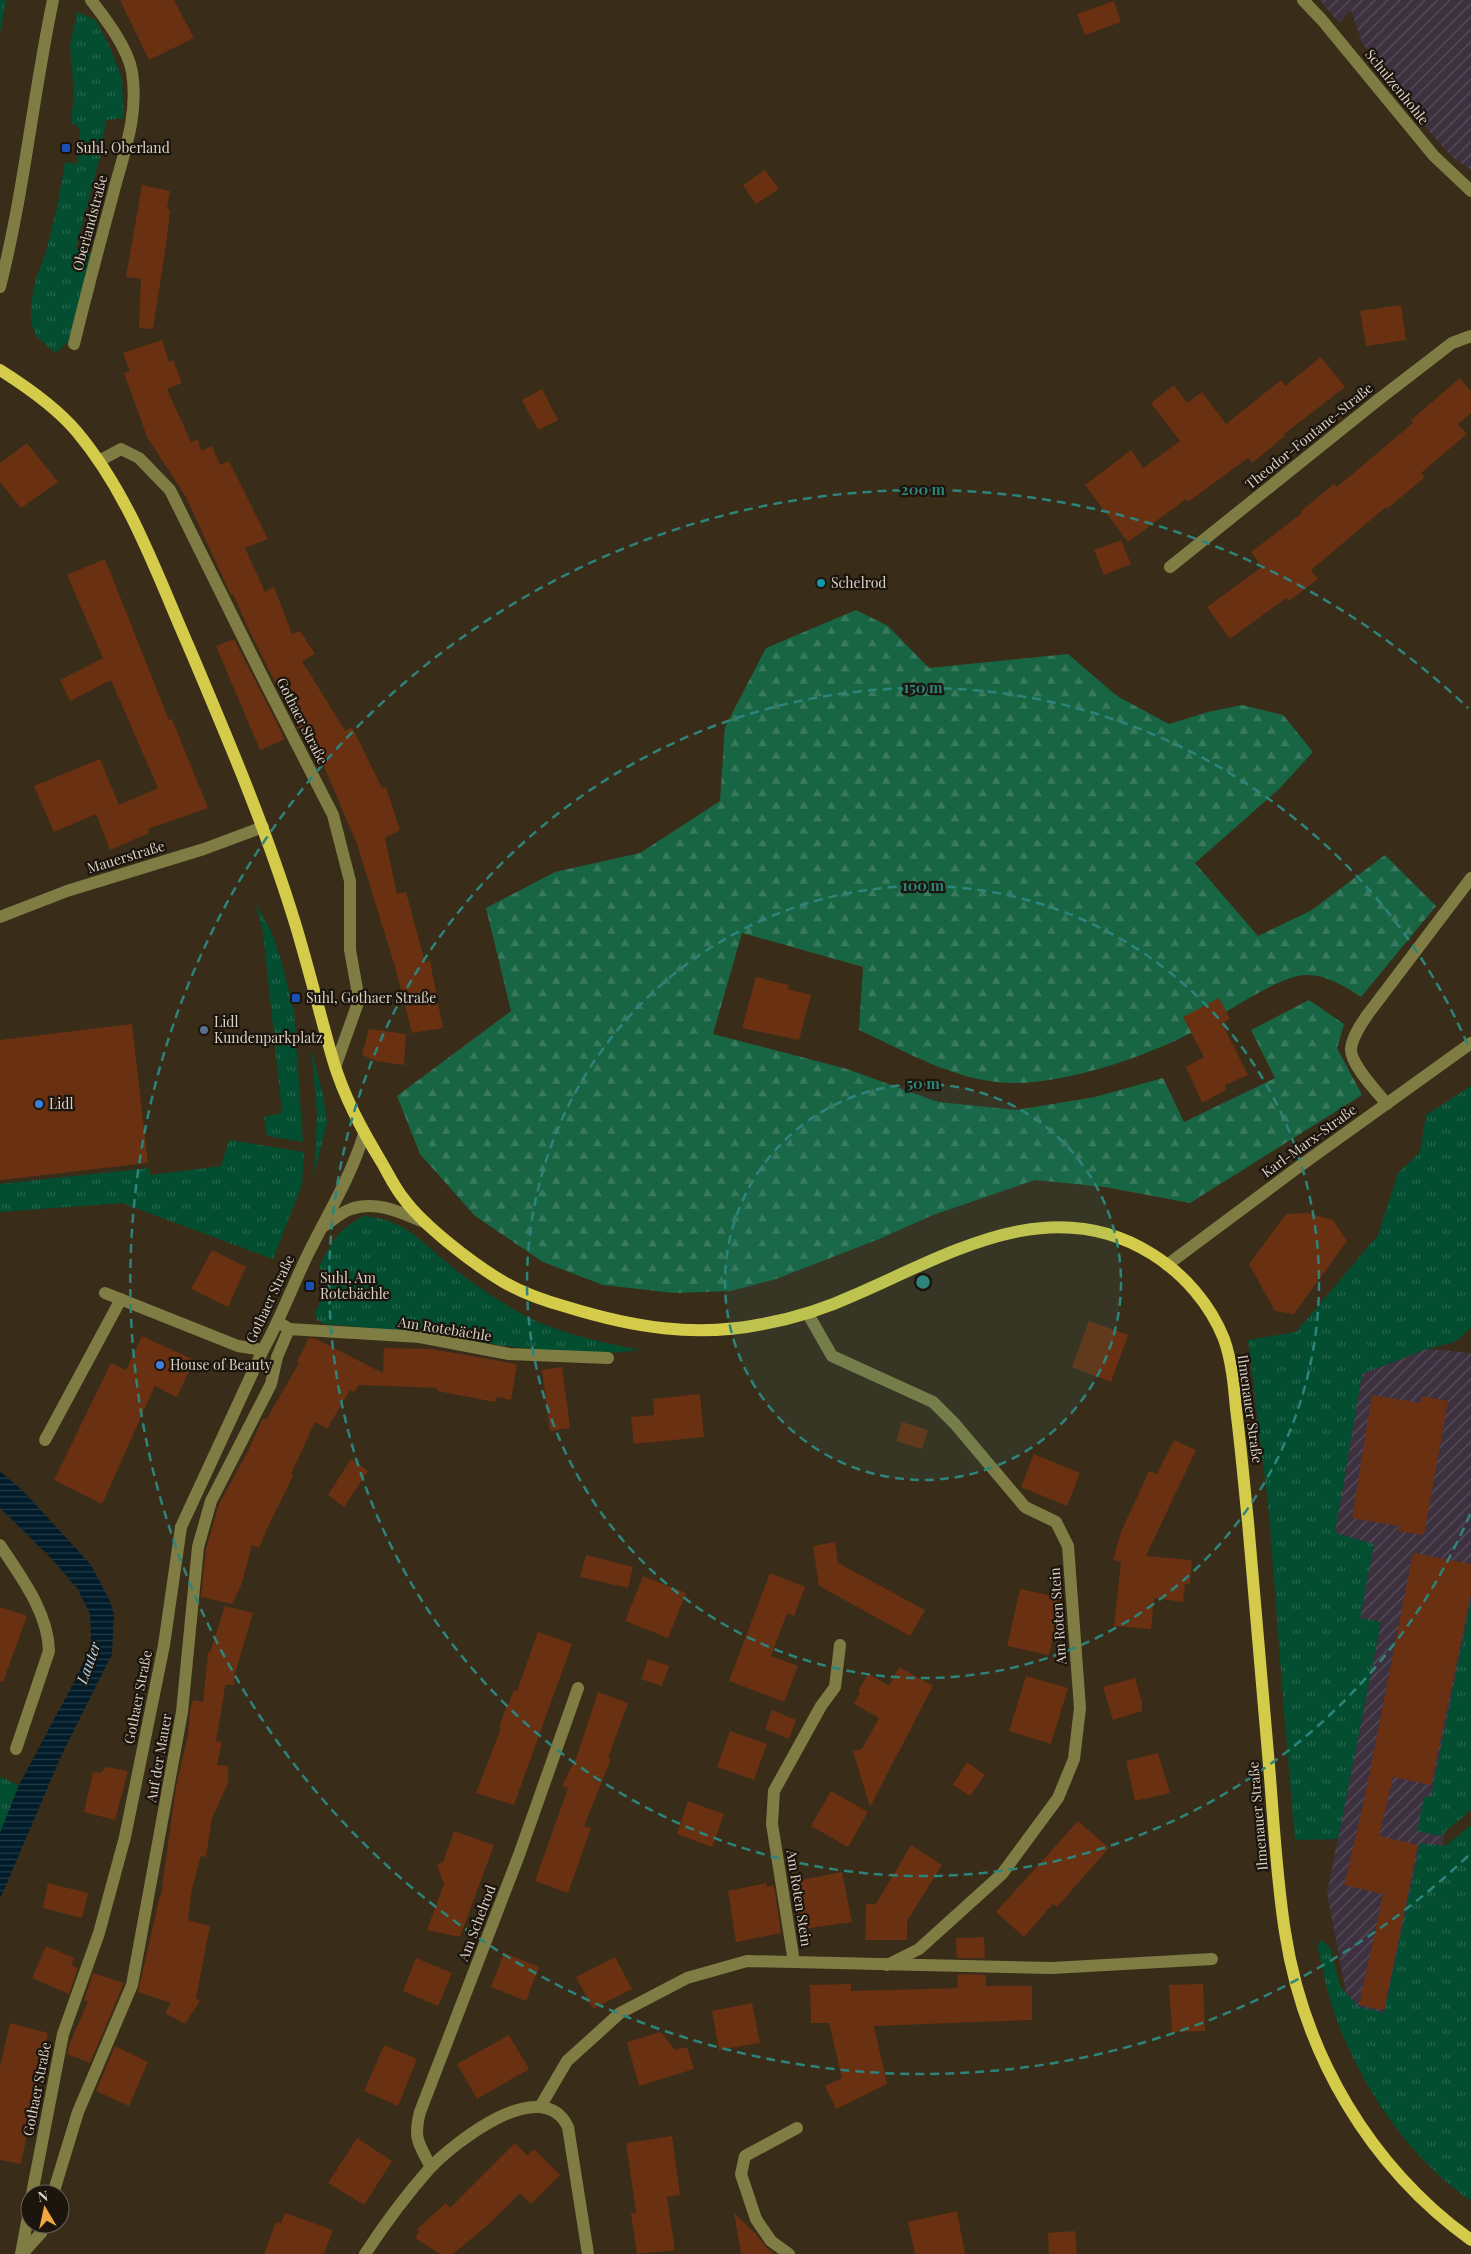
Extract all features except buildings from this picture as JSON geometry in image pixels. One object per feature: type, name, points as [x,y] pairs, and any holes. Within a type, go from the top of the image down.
[{"type":"main road","points":[[0,370],[15,379],[73,427],[99,461],[119,493],[138,531],[215,709],[262,827],[294,917],[335,1067],[364,1134]]},
{"type":"main road","name":"Ilmenauer Straße","points":[[364,1134],[406,1202],[466,1256],[503,1281],[542,1300],[633,1326],[673,1331],[719,1331],[808,1314],[960,1247],[1000,1235],[1035,1229],[1072,1227],[1103,1232],[1128,1241],[1167,1265],[1191,1286],[1209,1310],[1223,1338],[1231,1368],[1246,1497],[1285,1936],[1302,2001],[1318,2049],[1340,2095],[1380,2153],[1409,2188],[1444,2221],[1471,2240]]},
{"type":"street","points":[[0,287],[12,242],[43,47],[53,0]]},
{"type":"street","name":"Oberlandstraße","points":[[74,344],[115,183],[130,138],[134,99],[132,70],[121,46],[103,16],[90,0]]},
{"type":"street","name":"Schulzenhohle","points":[[1303,0],[1322,20],[1434,156],[1471,191]]},
{"type":"street","name":"Theodor-Fontane-Straße","points":[[1170,567],[1385,394],[1452,343],[1471,336]]},
{"type":"street","name":"Gothaer Straße","points":[[99,461],[121,449],[139,458],[170,490],[333,815],[350,881],[350,950],[359,1000],[335,1067]]},
{"type":"street","name":"Mauerstraße","points":[[0,917],[67,891],[204,848],[262,827]]},
{"type":"street","points":[[1387,1104],[1353,1060],[1351,1049],[1358,1029],[1471,878]]},
{"type":"street","name":"Karl-Marx-Straße","points":[[1167,1265],[1293,1171],[1471,1044]]},
{"type":"street","name":"Gothaer Straße","points":[[34,2184],[63,2034],[99,1933],[125,1837],[164,1645],[181,1527],[263,1350],[283,1326],[307,1255],[324,1226],[356,1162],[364,1134]]},
{"type":"street","name":"Gothaer Straße","points":[[324,1226],[350,1209],[369,1206],[394,1209],[430,1225]]},
{"type":"street","points":[[105,1293],[238,1346],[263,1350]]},
{"type":"street","points":[[45,1440],[121,1300]]},
{"type":"street","name":"Am Roten Stein","points":[[808,1314],[832,1356],[933,1402],[955,1424],[1025,1507],[1056,1522],[1068,1546],[1080,1708],[1074,1759],[1058,1798],[1002,1874],[919,1949],[887,1964]]},
{"type":"street","name":"Am Rotebächle","points":[[283,1326],[420,1337],[509,1354],[608,1358]]},
{"type":"street","name":"Auf der Mauer","points":[[56,2184],[78,2112],[132,1986],[182,1712],[198,1547],[211,1501],[271,1384],[283,1326]]},
{"type":"street","points":[[0,1545],[25,1583],[43,1619],[48,1636],[49,1651],[16,1749]]},
{"type":"street","name":"Am Roten Stein","points":[[794,1962],[772,1824],[774,1791],[821,1706],[835,1687],[840,1645]]},
{"type":"street","name":"Am Schelrod","points":[[431,2168],[418,2143],[415,2131],[420,2112],[519,1855],[578,1688]]},
{"type":"street","name":"Am Roten Stein","points":[[540,2107],[567,2061],[620,2013],[687,1978],[747,1961],[1052,1968],[1212,1959]]},
{"type":"street","points":[[365,2254],[431,2168],[475,2131],[508,2112],[523,2107],[551,2109],[564,2118],[568,2127],[588,2254]]},
{"type":"street","points":[[789,2254],[771,2241],[756,2219],[741,2174],[745,2156],[797,2128]]},
{"type":"street","points":[[21,2254],[25,2234]]},
{"type":"street","points":[[21,2254],[40,2234]]},
{"type":"shaded area","points":[[1320,0],[1471,0],[1471,170],[1451,156],[1429,131],[1362,43],[1351,10],[1339,23]]},
{"type":"shaded area","points":[[1427,1349],[1471,1354],[1471,1710],[1401,2040],[1353,2030],[1327,1893],[1381,1622],[1360,1618],[1335,1533],[1362,1374]]},
{"type":"green space","points":[[0,0],[6,0],[0,33]]},
{"type":"green space","points":[[77,12],[96,20],[110,48],[122,78],[124,118],[106,120],[102,149],[76,248],[92,254],[68,342],[55,353],[36,336],[31,323],[31,303],[36,278],[45,255],[58,203],[65,162],[77,164],[80,132],[77,125],[71,123],[74,93],[70,45]]},
{"type":"green space","points":[[856,610],[888,626],[929,668],[1068,654],[1117,696],[1169,724],[1208,712],[1242,705],[1283,715],[1313,752],[1279,789],[1195,863],[1258,936],[1312,910],[1385,855],[1436,906],[1361,997],[1328,979],[1313,975],[1294,977],[1246,1000],[1166,1045],[1077,1075],[1032,1082],[1011,1083],[991,1081],[952,1072],[914,1056],[859,1030],[863,967],[742,933],[713,1034],[847,1069],[938,1102],[1016,1110],[1095,1097],[1163,1078],[1184,1122],[1275,1078],[1251,1030],[1309,1000],[1344,1024],[1337,1048],[1362,1095],[1190,1203],[1105,1187],[1035,1180],[933,1215],[879,1239],[776,1279],[730,1291],[674,1293],[603,1285],[543,1262],[475,1216],[420,1154],[397,1096],[511,1011],[486,908],[555,872],[640,853],[720,801],[725,727],[766,648]]},
{"type":"green space","points":[[255,903],[271,931],[282,963],[294,1012],[303,1142],[267,1136],[264,1117],[282,1113],[263,932]]},
{"type":"green space","points":[[311,1048],[323,1095],[327,1122],[314,1176],[317,1114]]},
{"type":"green space","points":[[1471,1086],[1471,1328],[1455,1342],[1427,1349],[1362,1374],[1335,1533],[1374,1544],[1360,1618],[1381,1622],[1338,1839],[1295,1840],[1269,1513],[1248,1340],[1296,1332],[1378,1235],[1398,1173],[1420,1152],[1426,1115]]},
{"type":"green space","points":[[229,1140],[304,1152],[302,1185],[273,1259],[122,1203],[0,1212],[0,1184],[149,1168],[150,1175],[221,1166]]},
{"type":"green space","points":[[364,1216],[391,1222],[412,1233],[459,1273],[493,1297],[534,1320],[578,1336],[640,1350],[610,1353],[560,1352],[497,1345],[428,1333],[324,1324],[317,1320],[315,1313],[331,1280],[319,1267],[328,1250],[342,1231]]},
{"type":"green space","points":[[1471,1600],[1471,1810],[1440,1836],[1417,1831],[1424,1797],[1431,1796]]},
{"type":"green space","points":[[0,1777],[19,1785],[0,1833]]},
{"type":"green space","points":[[1471,1825],[1471,2201],[1448,2183],[1407,2142],[1373,2094],[1358,2068],[1335,2015],[1317,1945],[1321,1940],[1330,1947],[1340,1986],[1359,2007],[1384,2013],[1420,1843],[1445,1846]]},
{"type":"water","name":"Lauter","points":[[0,1471],[26,1494],[91,1565],[109,1599],[114,1614],[112,1654],[62,1754],[0,1899],[0,1833],[19,1785],[74,1682],[90,1647],[91,1635],[90,1614],[77,1588],[50,1557],[0,1508]]},
{"type":"place","name":"Suhl, Oberland","points":[[66,148]]},
{"type":"place","name":"Schelrod","points":[[821,583]]},
{"type":"place","name":"Suhl, Gothaer Straße","points":[[296,998]]},
{"type":"place","name":"Lidl Kundenparkplatz","points":[[204,1030]]},
{"type":"place","name":"Lidl","points":[[39,1104]]},
{"type":"place","name":"Suhl, Am Rotebächle","points":[[310,1286]]},
{"type":"place","name":"House of Beauty","points":[[160,1365]]}]
